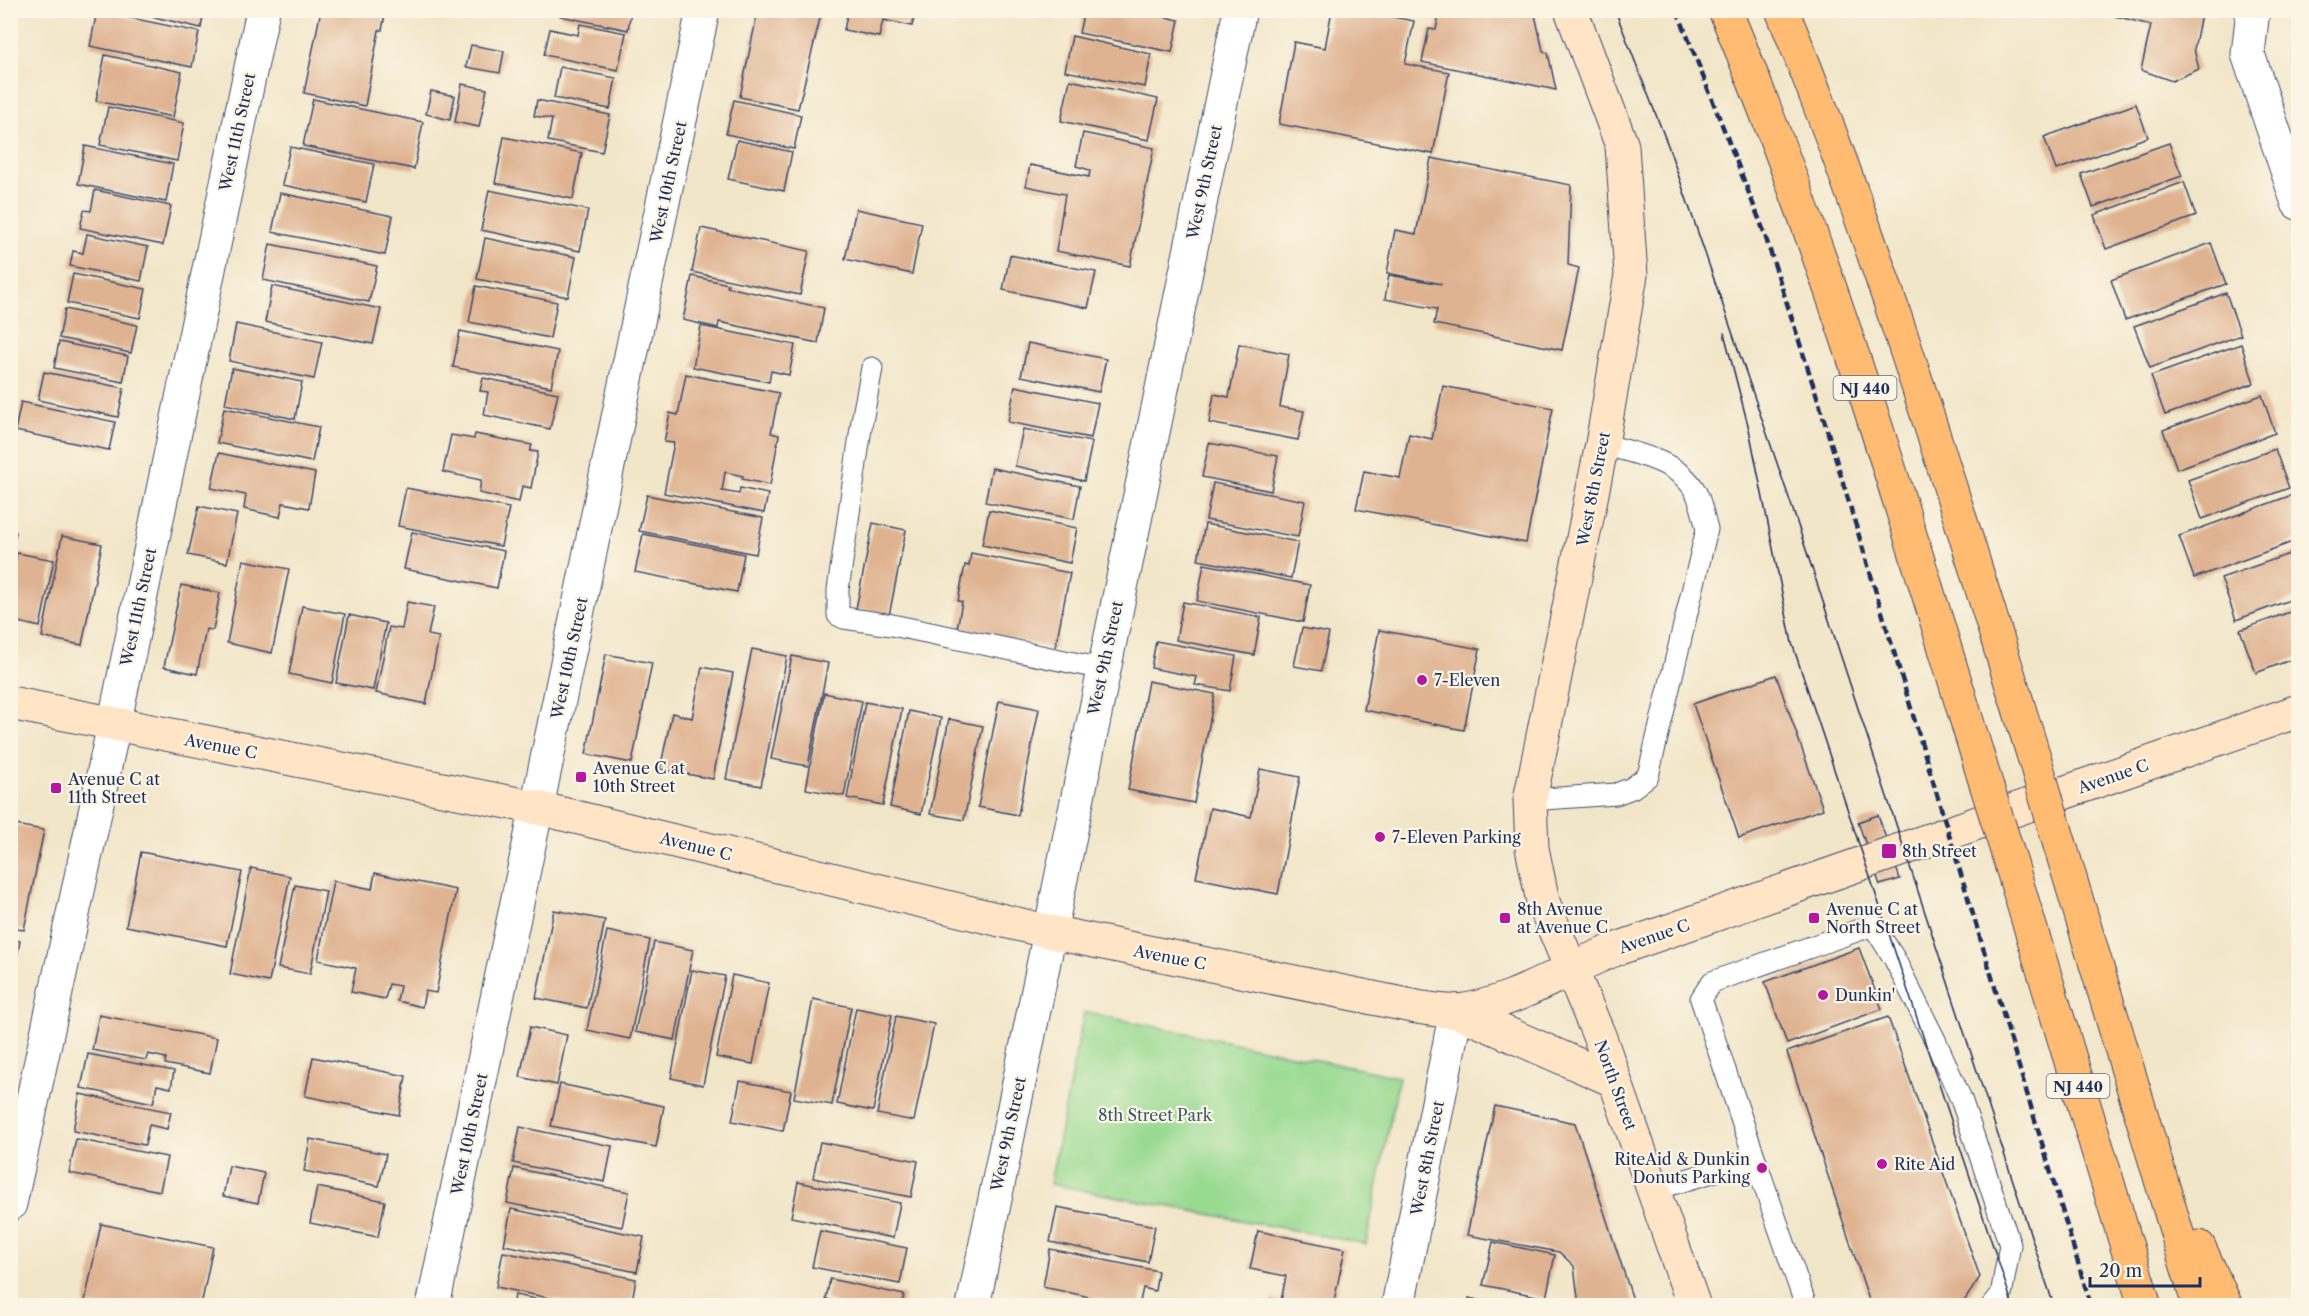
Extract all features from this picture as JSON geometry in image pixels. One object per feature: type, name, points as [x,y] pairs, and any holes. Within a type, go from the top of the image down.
[{"type":"highway","name":"NJ 440","points":[[1725,10],[1792,178],[1876,423],[2145,1305]]},
{"type":"highway","name":"NJ 440","points":[[1782,10],[1859,207],[1941,456],[2199,1305]]},
{"type":"highway","points":[[2140,1115],[2226,1305]]},
{"type":"main road","name":"West 8th Street","points":[[1570,968],[1543,902],[1532,848],[1530,800],[1602,444],[1631,275],[1622,146],[1571,10]]},
{"type":"main road","name":"Avenue C","points":[[10,703],[538,808],[1050,932],[1417,1007],[1456,1011],[1488,1004],[1528,990],[1570,968],[1614,950],[2298,711]]},
{"type":"main road","name":"North Street","points":[[1570,968],[1600,1038],[1694,1305]]},
{"type":"main road","points":[[1456,1011],[1615,1082]]},
{"type":"street","name":"West 11th Street","points":[[10,1204],[114,724],[262,10]]},
{"type":"street","name":"West 10th Street","points":[[433,1305],[703,10]]},
{"type":"street","name":"West 9th Street","points":[[973,1305],[1240,10]]},
{"type":"street","points":[[2253,10],[2248,54],[2298,203]]},
{"type":"street","name":"West 8th Street","points":[[1398,1305],[1456,1011]]},
{"type":"lane","points":[[872,368],[862,420],[841,568],[838,615],[1103,669]]},
{"type":"lane","points":[[1530,800],[1616,794],[1632,789],[1648,776],[1707,529],[1698,495],[1685,478],[1662,463],[1602,444]]},
{"type":"lane","points":[[1806,1305],[1701,999],[1712,981],[1873,925],[1894,958],[1961,1099],[2010,1245],[2001,1295],[1992,1305]]},
{"type":"lane","points":[[1653,1190],[1755,1159]]},
{"type":"green space","name":"8th Street Park","points":[[1084,1012],[1399,1077],[1366,1244],[1050,1184]]},
{"type":"building","points":[[124,10],[204,10],[201,28]]},
{"type":"building","points":[[321,10],[386,10],[382,30],[379,30],[365,106],[304,93]]},
{"type":"building","points":[[561,10],[631,10],[628,30],[560,16]]},
{"type":"building","points":[[758,10],[822,10],[798,109],[740,97]]},
{"type":"building","points":[[848,10],[916,10],[912,26],[883,20],[879,37],[844,30]]},
{"type":"building","points":[[1084,10],[1134,10],[1179,20],[1172,52],[1079,33]]},
{"type":"building","points":[[1332,10],[1356,10],[1414,21],[1405,64],[1449,72],[1433,154],[1279,124],[1294,42],[1325,48]]},
{"type":"building","points":[[1440,10],[1534,10],[1543,51],[1548,53],[1556,90],[1422,62],[1429,29],[1436,30]]},
{"type":"building","points":[[2091,10],[2202,10],[2194,49],[2199,69],[2172,81],[2141,70],[2151,25]]},
{"type":"building","points":[[97,11],[199,32],[192,67],[90,46]]},
{"type":"building","points":[[580,24],[626,33],[618,70],[544,55],[550,29],[578,35]]},
{"type":"building","points":[[2298,25],[2298,58],[2291,57]]},
{"type":"building","points":[[1072,36],[1151,54],[1145,87],[1065,71]]},
{"type":"building","points":[[471,45],[504,51],[500,73],[466,67]]},
{"type":"building","points":[[105,55],[182,72],[173,117],[96,101]]},
{"type":"building","points":[[560,67],[616,78],[610,109],[554,98]]},
{"type":"building","points":[[1070,80],[1158,99],[1149,140],[1061,121]]},
{"type":"building","points":[[462,84],[487,89],[479,127],[455,122]]},
{"type":"building","points":[[431,91],[455,96],[450,120],[426,114]]},
{"type":"building","points":[[313,99],[423,122],[414,169],[303,146]]},
{"type":"building","points":[[537,100],[610,115],[602,152],[548,141],[552,119],[534,116]]},
{"type":"building","points":[[734,100],[801,115],[794,149],[726,134]]},
{"type":"building","points":[[2136,104],[2148,137],[2056,170],[2044,137]]},
{"type":"building","points":[[108,107],[184,123],[177,161],[100,145]]},
{"type":"building","points":[[1083,133],[1154,148],[1130,266],[1056,251],[1065,194],[1026,186],[1030,165],[1089,177],[1090,170],[1076,166]]},
{"type":"building","points":[[504,137],[582,153],[573,199],[495,183]]},
{"type":"building","points":[[737,140],[792,152],[784,191],[728,179]]},
{"type":"building","points":[[2169,143],[2182,176],[2093,207],[2081,174]]},
{"type":"building","points":[[85,146],[173,164],[166,202],[78,184]]},
{"type":"building","points":[[290,147],[374,164],[366,202],[282,185]]},
{"type":"building","points":[[1431,158],[1571,185],[1568,265],[1579,268],[1562,350],[1434,324],[1437,309],[1385,299],[1389,275],[1442,284],[1387,273],[1395,230],[1416,234]]},
{"type":"building","points":[[2184,182],[2196,216],[2106,249],[2094,215]]},
{"type":"building","points":[[95,190],[171,206],[163,245],[80,228],[84,210],[91,211]]},
{"type":"building","points":[[489,190],[588,210],[580,251],[481,230]]},
{"type":"building","points":[[280,193],[393,216],[385,255],[272,232]]},
{"type":"building","points":[[856,209],[922,223],[912,274],[845,259]]},
{"type":"building","points":[[701,228],[809,251],[800,295],[692,272]]},
{"type":"building","points":[[87,234],[148,247],[141,281],[70,266],[73,251],[83,253]]},
{"type":"building","points":[[485,238],[576,257],[568,297],[477,279]]},
{"type":"building","points":[[2211,243],[2226,284],[2125,320],[2111,280]]},
{"type":"building","points":[[270,244],[377,266],[369,302],[263,280]]},
{"type":"building","points":[[1010,255],[1096,272],[1088,308],[1003,290]]},
{"type":"building","points":[[73,274],[146,289],[140,318],[67,303]]},
{"type":"building","points":[[692,276],[728,284],[727,287],[824,308],[818,343],[719,322],[718,328],[683,320]]},
{"type":"building","points":[[272,286],[381,309],[373,344],[265,322]]},
{"type":"building","points":[[476,286],[557,302],[550,338],[469,322]]},
{"type":"building","points":[[2226,293],[2241,335],[2150,368],[2134,326]]},
{"type":"building","points":[[65,309],[137,325],[131,353],[59,338]]},
{"type":"building","points":[[236,324],[322,342],[314,379],[229,361]]},
{"type":"building","points":[[701,326],[795,345],[789,375],[771,371],[769,382],[693,367]]},
{"type":"building","points":[[460,331],[558,351],[551,387],[453,367]]},
{"type":"building","points":[[59,342],[128,356],[123,382],[54,368]]},
{"type":"building","points":[[1028,343],[1106,359],[1099,392],[1021,376]]},
{"type":"building","points":[[1239,344],[1289,354],[1280,407],[1304,411],[1298,440],[1209,423],[1214,394],[1229,397]]},
{"type":"building","points":[[2241,344],[2254,383],[2165,415],[2151,376]]},
{"type":"building","points":[[232,368],[302,382],[295,419],[225,404]]},
{"type":"building","points":[[44,372],[124,388],[118,417],[38,400]]},
{"type":"building","points":[[686,374],[779,393],[771,433],[779,435],[770,485],[742,479],[743,476],[725,472],[722,491],[739,494],[740,488],[768,494],[764,513],[664,493],[674,443],[664,442],[670,413],[678,415]]},
{"type":"building","points":[[483,378],[558,393],[550,429],[484,415],[488,392],[480,391]]},
{"type":"building","points":[[1015,386],[1098,403],[1091,438],[1008,422]]},
{"type":"building","points":[[1443,386],[1553,408],[1526,543],[1356,509],[1364,471],[1400,478],[1409,434],[1432,439]]},
{"type":"building","points":[[2262,395],[2275,433],[2177,469],[2163,430]]},
{"type":"building","points":[[21,402],[115,422],[109,450],[15,431]]},
{"type":"building","points":[[224,408],[319,427],[312,462],[217,443]]},
{"type":"building","points":[[1023,429],[1092,442],[1084,481],[1015,466]]},
{"type":"building","points":[[475,434],[532,445],[530,451],[538,452],[531,488],[522,486],[519,502],[479,493],[481,480],[443,472],[451,435],[474,439]]},
{"type":"building","points":[[1209,443],[1278,456],[1271,491],[1202,477]]},
{"type":"building","points":[[2275,449],[2289,488],[2202,519],[2188,480]]},
{"type":"building","points":[[219,453],[315,473],[309,508],[283,503],[280,517],[244,509],[246,495],[211,488]]},
{"type":"building","points":[[992,468],[1080,486],[1074,519],[985,502]]},
{"type":"building","points":[[1213,483],[1305,501],[1298,537],[1206,520]]},
{"type":"building","points":[[406,488],[509,508],[501,546],[398,526]]},
{"type":"building","points":[[647,495],[763,518],[756,554],[639,531]]},
{"type":"building","points":[[2292,495],[2298,512],[2298,540],[2194,578],[2179,536]]},
{"type":"building","points":[[199,506],[237,514],[227,563],[188,555]]},
{"type":"building","points":[[989,510],[1077,528],[1070,563],[982,545]]},
{"type":"building","points":[[873,523],[906,530],[889,616],[856,609]]},
{"type":"building","points":[[1205,524],[1298,542],[1291,578],[1198,560]]},
{"type":"building","points":[[10,531],[16,532],[12,554],[10,553]]},
{"type":"building","points":[[412,532],[504,551],[497,588],[404,569]]},
{"type":"building","points":[[643,534],[744,554],[737,592],[635,572]]},
{"type":"building","points":[[62,536],[102,544],[82,645],[42,637]]},
{"type":"building","points":[[2298,551],[2298,597],[2236,620],[2221,578]]},
{"type":"building","points":[[17,553],[54,560],[40,627],[10,620],[10,585]]},
{"type":"building","points":[[971,553],[1070,573],[1055,649],[957,629],[962,602],[958,601],[965,565],[969,566]]},
{"type":"building","points":[[243,560],[289,569],[272,653],[227,643]]},
{"type":"building","points":[[1204,564],[1310,585],[1303,622],[1197,601]]},
{"type":"building","points":[[181,585],[220,593],[213,630],[206,629],[197,674],[164,667]]},
{"type":"building","points":[[407,602],[434,607],[428,635],[439,637],[426,704],[376,693],[389,627],[402,629]]},
{"type":"building","points":[[1183,602],[1261,617],[1254,655],[1176,640]]},
{"type":"building","points":[[302,606],[345,614],[332,683],[289,674]]},
{"type":"building","points":[[2298,609],[2298,657],[2256,673],[2240,630]]},
{"type":"building","points":[[349,615],[386,623],[373,690],[336,683]]},
{"type":"building","points":[[1302,628],[1329,633],[1321,671],[1294,666]]},
{"type":"building","name":"7-Eleven","points":[[1379,630],[1480,649],[1464,730],[1364,710]]},
{"type":"building","points":[[1156,641],[1236,656],[1230,691],[1195,685],[1197,677],[1151,668]]},
{"type":"building","points":[[752,649],[787,656],[761,786],[726,779]]},
{"type":"building","points":[[606,654],[652,663],[632,763],[586,754]]},
{"type":"building","points":[[792,656],[828,663],[808,766],[771,759]]},
{"type":"building","points":[[702,667],[733,673],[713,779],[660,769],[672,713],[692,718]]},
{"type":"building","points":[[1776,675],[1823,809],[1739,838],[1693,704]]},
{"type":"building","points":[[1148,681],[1215,694],[1194,803],[1128,790]]},
{"type":"building","points":[[824,693],[862,701],[844,796],[806,789]]},
{"type":"building","points":[[999,701],[1039,709],[1018,815],[978,807]]},
{"type":"building","points":[[865,702],[902,709],[883,805],[847,798]]},
{"type":"building","points":[[909,711],[941,718],[921,814],[890,807]]},
{"type":"building","points":[[949,719],[983,726],[964,820],[930,814]]},
{"type":"building","points":[[1260,769],[1300,777],[1278,894],[1196,878],[1210,808],[1251,817]]},
{"type":"building","points":[[1878,815],[1900,879],[1880,885],[1858,822]]},
{"type":"building","points":[[10,824],[44,830],[24,930],[10,928]]},
{"type":"building","points":[[141,852],[242,872],[227,946],[126,926]]},
{"type":"building","points":[[251,868],[290,876],[269,982],[230,974]]},
{"type":"building","points":[[375,873],[456,890],[436,993],[425,991],[422,1007],[397,1001],[400,986],[389,984],[385,999],[351,992],[356,968],[318,960],[333,881],[372,889]]},
{"type":"building","points":[[295,885],[326,891],[310,974],[278,968]]},
{"type":"building","points":[[554,910],[605,920],[587,1008],[536,998]]},
{"type":"building","points":[[607,931],[650,940],[630,1039],[587,1030]]},
{"type":"building","points":[[10,939],[20,941],[12,984],[10,984]]},
{"type":"building","points":[[654,942],[693,950],[675,1040],[635,1032]]},
{"type":"building","name":"Dunkin'","points":[[1859,948],[1882,1009],[1787,1044],[1765,982]]},
{"type":"building","points":[[692,970],[725,976],[703,1085],[671,1078]]},
{"type":"building","points":[[732,975],[769,983],[753,1064],[716,1057]]},
{"type":"building","points":[[813,999],[851,1007],[832,1105],[794,1098]]},
{"type":"building","points":[[856,1008],[892,1015],[873,1111],[837,1104]]},
{"type":"building","points":[[99,1015],[217,1038],[210,1073],[165,1064],[166,1058],[148,1054],[146,1060],[92,1050]]},
{"type":"building","points":[[896,1016],[934,1024],[914,1121],[877,1114]]},
{"type":"building","name":"Rite Aid","points":[[1888,1017],[1980,1277],[1961,1306],[1871,1306],[1787,1052]]},
{"type":"building","points":[[530,1027],[567,1035],[557,1085],[520,1077]]},
{"type":"building","points":[[88,1054],[174,1071],[171,1088],[157,1085],[153,1103],[81,1088]]},
{"type":"building","points":[[313,1057],[406,1076],[399,1115],[305,1096]]},
{"type":"building","points":[[740,1081],[791,1091],[783,1131],[732,1121]]},
{"type":"building","points":[[560,1084],[664,1106],[656,1147],[551,1126]]},
{"type":"building","points":[[80,1094],[171,1112],[167,1129],[149,1125],[145,1145],[73,1131]]},
{"type":"building","points":[[1495,1106],[1575,1123],[1635,1306],[1579,1306],[1574,1266],[1559,1252],[1467,1235]]},
{"type":"building","points":[[520,1127],[612,1146],[605,1182],[513,1163]]},
{"type":"building","points":[[76,1139],[167,1157],[160,1191],[69,1173]]},
{"type":"building","points":[[310,1139],[386,1154],[379,1186],[304,1171]]},
{"type":"building","points":[[820,1142],[918,1161],[911,1197],[813,1178]]},
{"type":"building","points":[[229,1166],[264,1173],[258,1203],[223,1196]]},
{"type":"building","points":[[514,1168],[629,1192],[622,1227],[507,1203]]},
{"type":"building","points":[[798,1182],[900,1203],[893,1238],[791,1217]]},
{"type":"building","points":[[317,1187],[385,1201],[378,1237],[310,1223]]},
{"type":"building","points":[[1057,1207],[1155,1226],[1148,1262],[1050,1242]]},
{"type":"building","points":[[511,1209],[644,1237],[637,1272],[504,1245]]},
{"type":"building","points":[[101,1224],[213,1247],[201,1306],[84,1306]]},
{"type":"building","points":[[820,1231],[907,1248],[900,1284],[812,1267]]},
{"type":"building","points":[[1258,1231],[1345,1249],[1333,1306],[1270,1306],[1271,1299],[1281,1301],[1286,1276],[1250,1269]]},
{"type":"building","points":[[1493,1242],[1555,1255],[1546,1298],[1483,1285]]},
{"type":"building","points":[[1050,1249],[1158,1271],[1155,1291],[1143,1288],[1139,1306],[1132,1306],[1043,1287]]},
{"type":"building","points":[[503,1252],[636,1279],[631,1306],[587,1306],[496,1287]]},
{"type":"building","points":[[830,1279],[904,1295],[902,1306],[834,1306],[834,1301],[826,1299]]},
{"type":"building","points":[[515,1295],[562,1304],[562,1306],[513,1306]]},
{"type":"building","points":[[1469,1298],[1499,1305],[1499,1306],[1467,1306]]},
{"type":"tram line","points":[[1615,10],[1669,148],[1790,501],[2054,1306]]},
{"type":"tram line","points":[[1724,333],[1749,429],[1792,643],[2013,1306]]},
{"type":"railway","points":[[1677,10],[1763,229],[1819,403],[2091,1306]]},
{"type":"place","name":"7-Eleven","points":[[1422,680]]},
{"type":"place","name":"Avenue C at 10th Street","points":[[581,777]]},
{"type":"place","name":"Avenue C at 11th Street","points":[[56,788]]},
{"type":"place","name":"7-Eleven Parking","points":[[1380,837]]},
{"type":"place","name":"8th Street","points":[[1889,851]]},
{"type":"place","name":"8th Avenue at Avenue C","points":[[1505,918]]},
{"type":"place","name":"Avenue C at North Street","points":[[1814,918]]},
{"type":"place","name":"Dunkin'","points":[[1823,995]]},
{"type":"place","name":"Rite Aid","points":[[1882,1164]]},
{"type":"place","name":"RiteAid & Dunkin Donuts Parking","points":[[1762,1168]]}]
